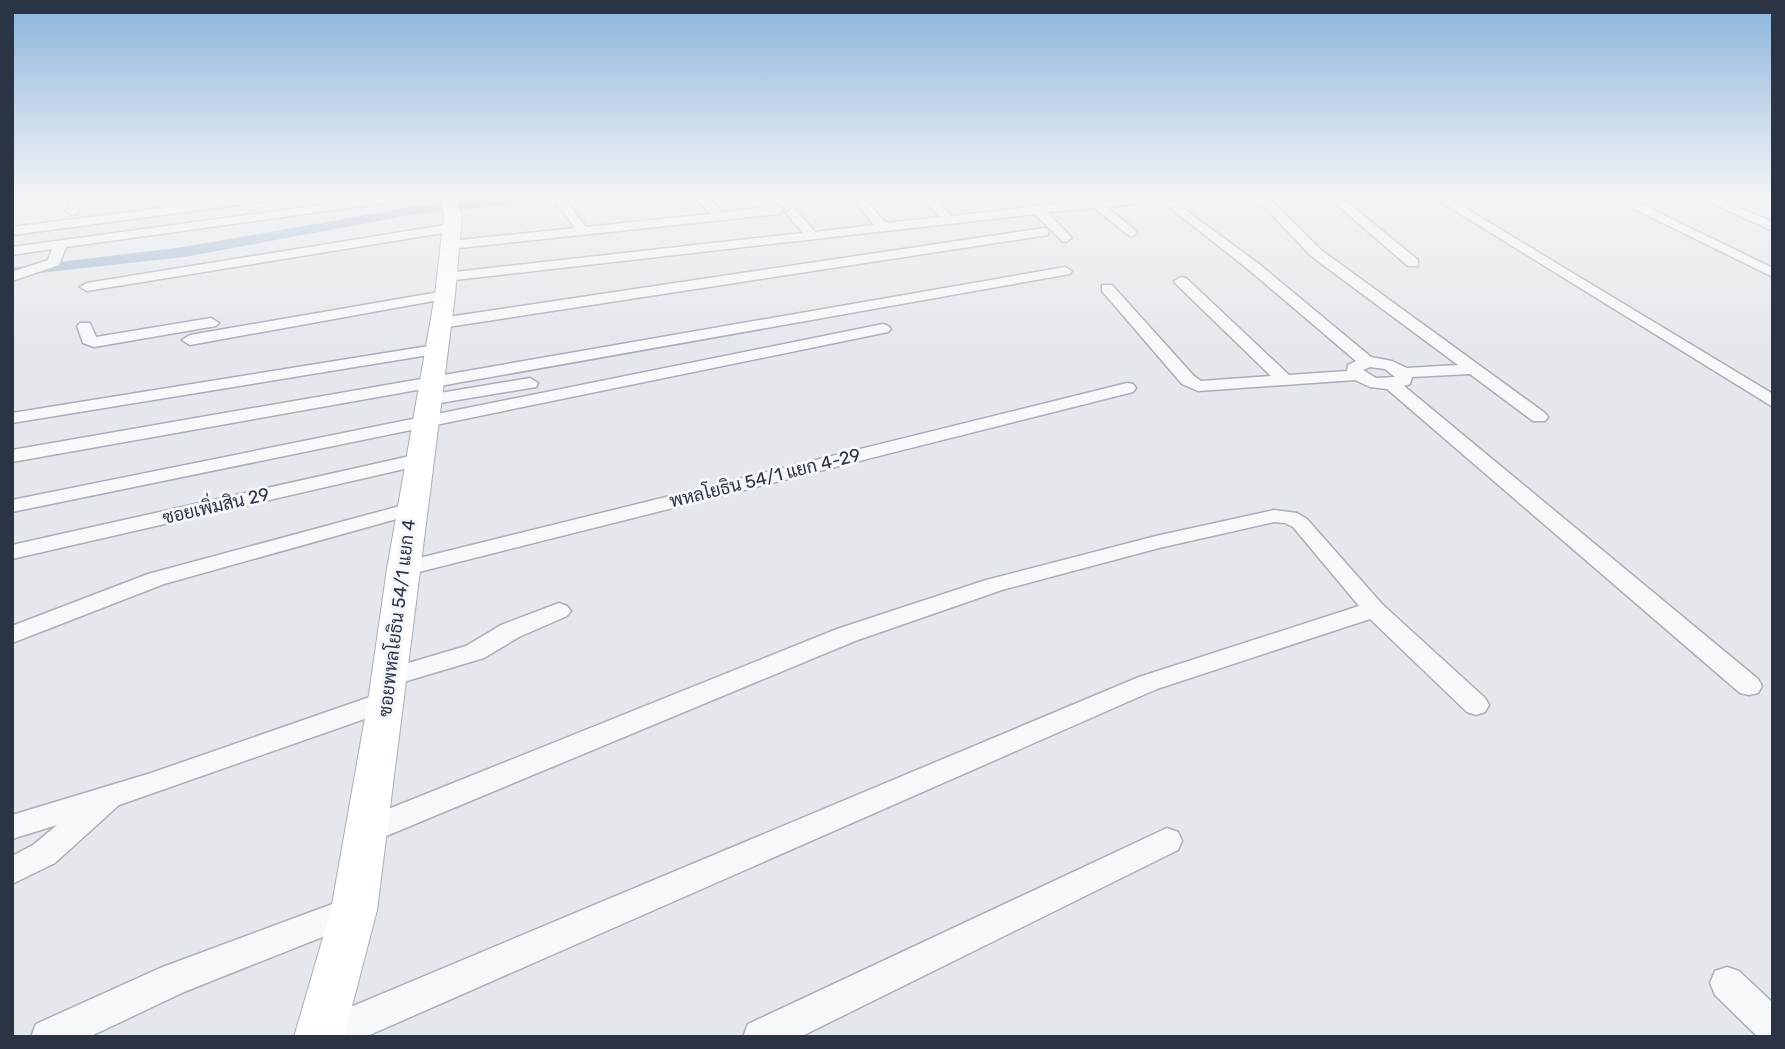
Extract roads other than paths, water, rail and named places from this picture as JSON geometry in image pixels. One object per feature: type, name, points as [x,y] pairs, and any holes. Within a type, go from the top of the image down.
[{"type":"street","points":[[12,251],[47,246]]},
{"type":"street","points":[[12,277],[54,262],[59,246]]},
{"type":"street","points":[[12,506],[442,295],[550,246]]},
{"type":"street","points":[[190,340],[303,318],[744,246]]},
{"type":"street","points":[[12,418],[442,295],[911,246]]},
{"type":"street","points":[[1229,246],[1377,383],[1472,369]]},
{"type":"street","points":[[1309,246],[1539,417]]},
{"type":"street","points":[[1393,246],[1413,263]]},
{"type":"street","points":[[1519,246],[1773,402]]},
{"type":"street","points":[[1717,246],[1773,273]]},
{"type":"street","points":[[12,456],[442,295],[1065,271]]},
{"type":"street","points":[[1181,281],[1284,380]]},
{"type":"street","points":[[87,287],[442,295],[883,329]]},
{"type":"street","points":[[1107,288],[1188,380],[1198,386],[1284,380],[1362,368]]},
{"type":"street","points":[[442,295],[530,383]]},
{"type":"street","name":"ซอยพหลโยธิน 54/1 แยก 4","points":[[321,1037],[354,910],[389,689],[402,569],[442,295]]},
{"type":"street","points":[[85,327],[89,340],[94,342],[239,318],[303,318]]},
{"type":"street","points":[[1398,379],[1749,686]]},
{"type":"street","name":"พหลโยธิน 54/1 แยก 4-29","points":[[402,569],[1127,388]]},
{"type":"street","name":"ซอยเพิ่มสิน 29","points":[[12,552],[419,460]]},
{"type":"street","points":[[12,635],[156,579],[411,509]]},
{"type":"street","points":[[366,831],[846,635],[994,585],[1156,542],[1274,516],[1290,517],[1300,523],[1374,609],[1476,705]]},
{"type":"street","points":[[321,1037],[1148,683],[1374,609]]},
{"type":"street","points":[[12,827],[114,795],[389,689],[475,652],[510,631],[559,611]]},
{"type":"street","points":[[12,871],[44,854],[114,795]]},
{"type":"street","points":[[761,1037],[1167,841]]},
{"type":"street","points":[[49,1037],[172,979],[354,910]]},
{"type":"street","points":[[1727,983],[1773,1027]]},
{"type":"waterway","points":[[17,272],[217,246]]}]
